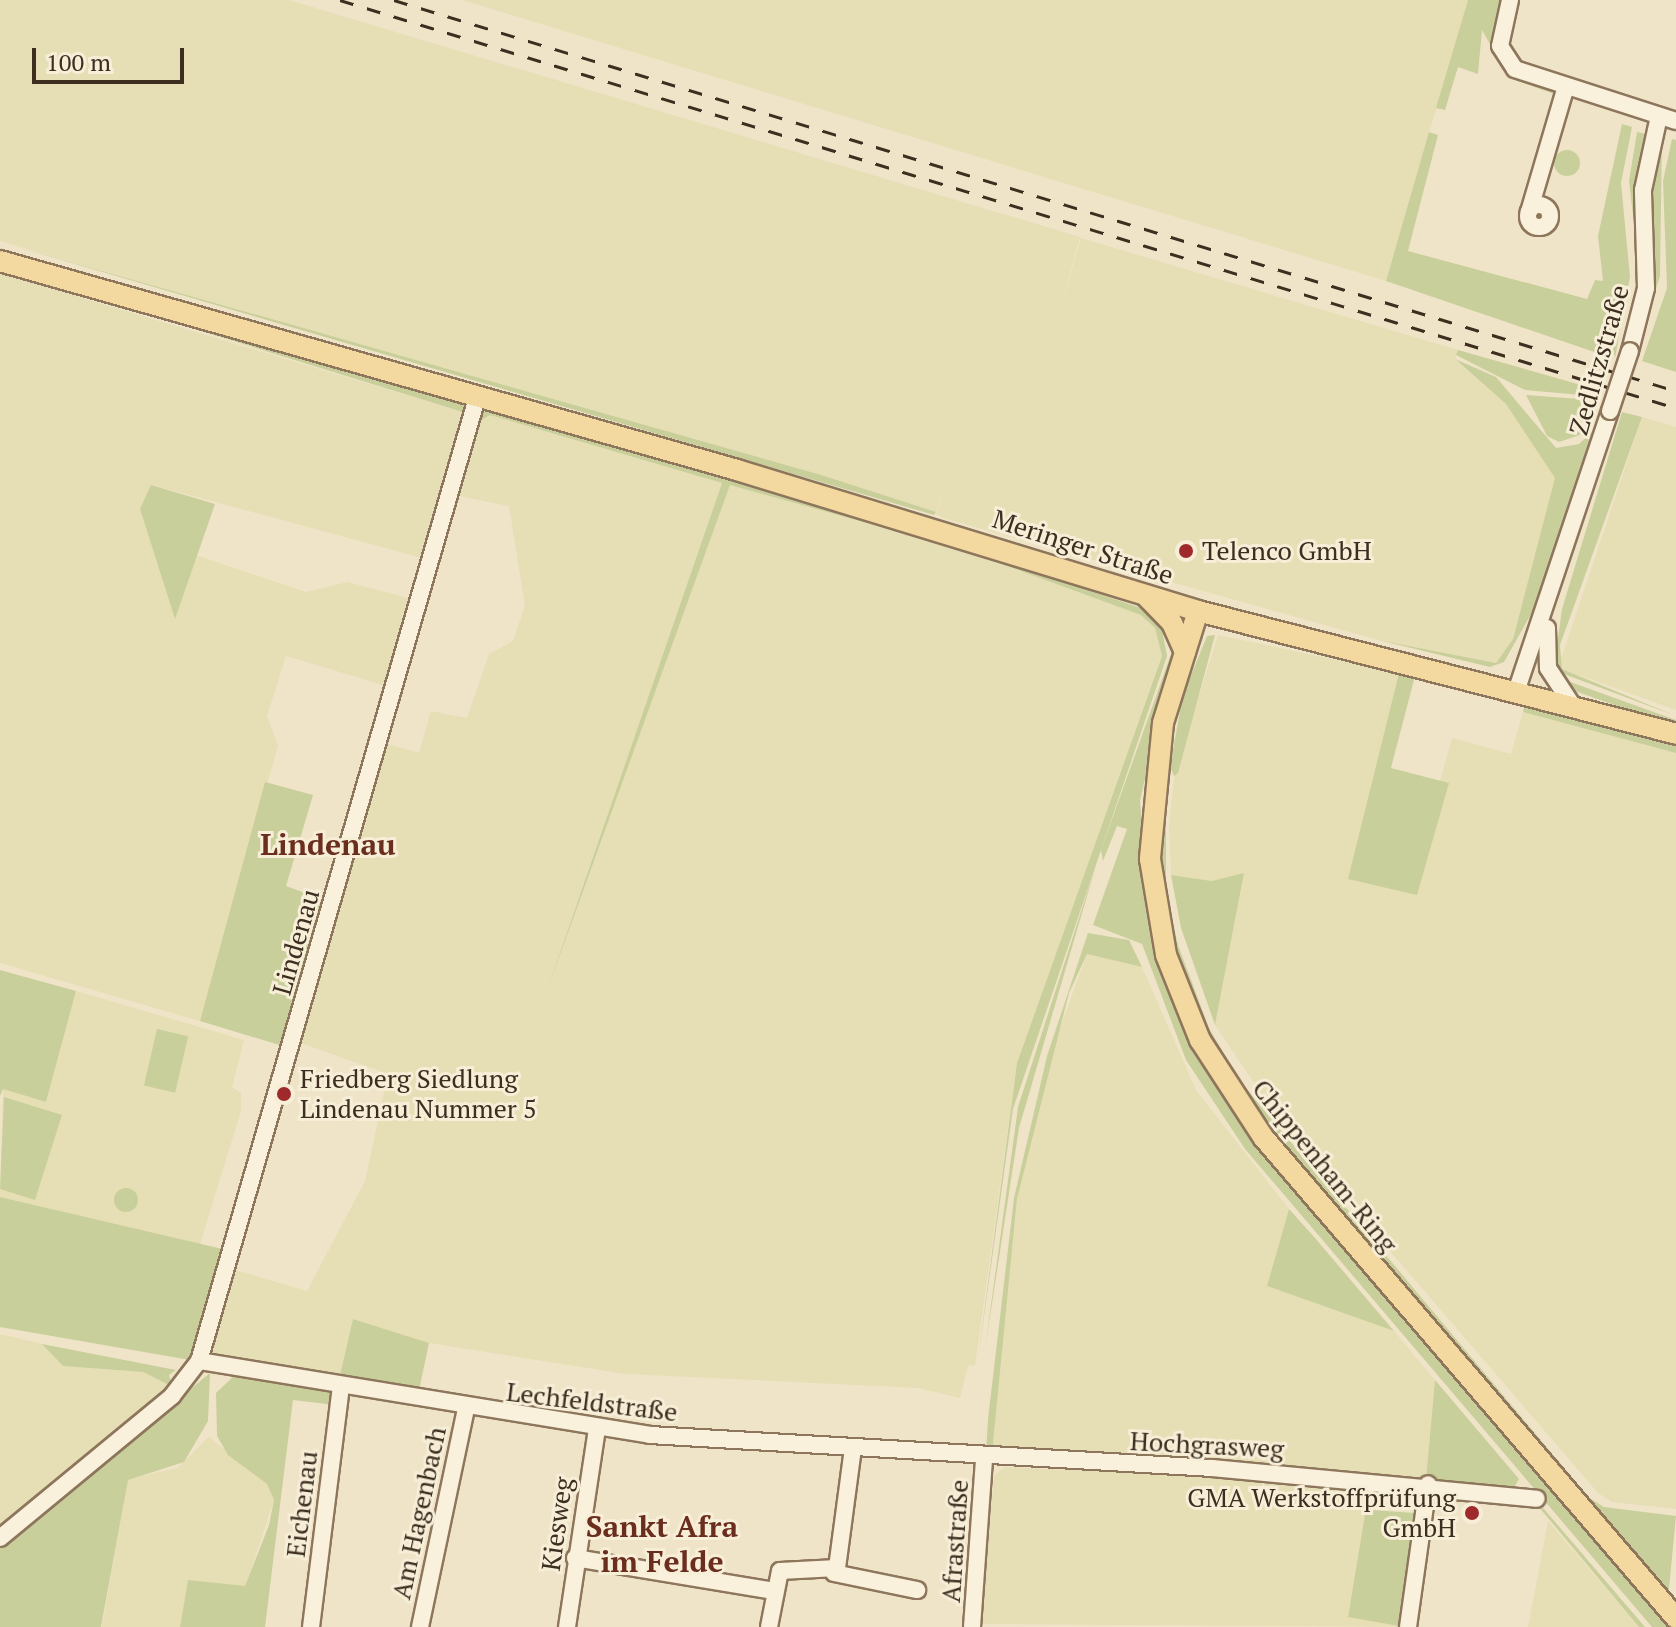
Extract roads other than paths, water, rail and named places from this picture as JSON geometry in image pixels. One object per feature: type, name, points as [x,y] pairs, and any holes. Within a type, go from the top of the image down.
[{"type":"main road","name":"Meringer Straße","points":[[0,261],[1198,611],[1517,689],[1676,734]]},
{"type":"main road","points":[[1144,594],[1172,623],[1185,652]]},
{"type":"main road","name":"Chippenham-Ring","points":[[1198,611],[1156,761],[1150,859],[1166,955],[1200,1040],[1263,1137],[1676,1618]]},
{"type":"street","points":[[1510,0],[1500,46],[1529,75],[1676,121]]},
{"type":"street","points":[[1529,212],[1566,86]]},
{"type":"street","name":"Zedlitzstraße","points":[[1517,689],[1549,611],[1630,351],[1646,288],[1643,190],[1659,116]]},
{"type":"street","name":"Lindenau","points":[[199,1361],[477,398]]},
{"type":"street","name":"Zedlitzstraße","points":[[1549,611],[1546,658],[1571,703]]},
{"type":"street","points":[[0,1538],[172,1396],[199,1361]]},
{"type":"street","name":"Lechfeldstraße","points":[[199,1361],[597,1429],[984,1458]]},
{"type":"street","name":"Eichenau","points":[[311,1627],[341,1386]]},
{"type":"street","name":"Am Hagenbach","points":[[420,1627],[466,1409]]},
{"type":"street","name":"Kiesweg","points":[[567,1627],[575,1558],[597,1429]]},
{"type":"street","points":[[834,1573],[853,1448]]},
{"type":"street","name":"Hochgrasweg","points":[[984,1458],[1428,1484],[1537,1499]]},
{"type":"street","name":"Afrastraße","points":[[972,1627],[984,1458]]},
{"type":"street","points":[[1408,1627],[1428,1484]]},
{"type":"street","points":[[575,1558],[774,1591]]},
{"type":"street","points":[[769,1627],[774,1591],[785,1568],[834,1573],[917,1590]]},
{"type":"railway","points":[[340,0],[1676,408]]},
{"type":"railway","points":[[394,0],[1676,391]]},
{"type":"place","name":"Telenco GmbH","points":[[1186,551]]},
{"type":"place","name":"Friedberg Siedlung Lindenau Nummer 5","points":[[284,1094]]},
{"type":"place","name":"GMA Werkstoffprüfung GmbH","points":[[1472,1513]]},
{"type":"district","name":"Lindenau","points":[[328,844]]},
{"type":"district","name":"Sankt Afra im Felde","points":[[662,1543]]}]
